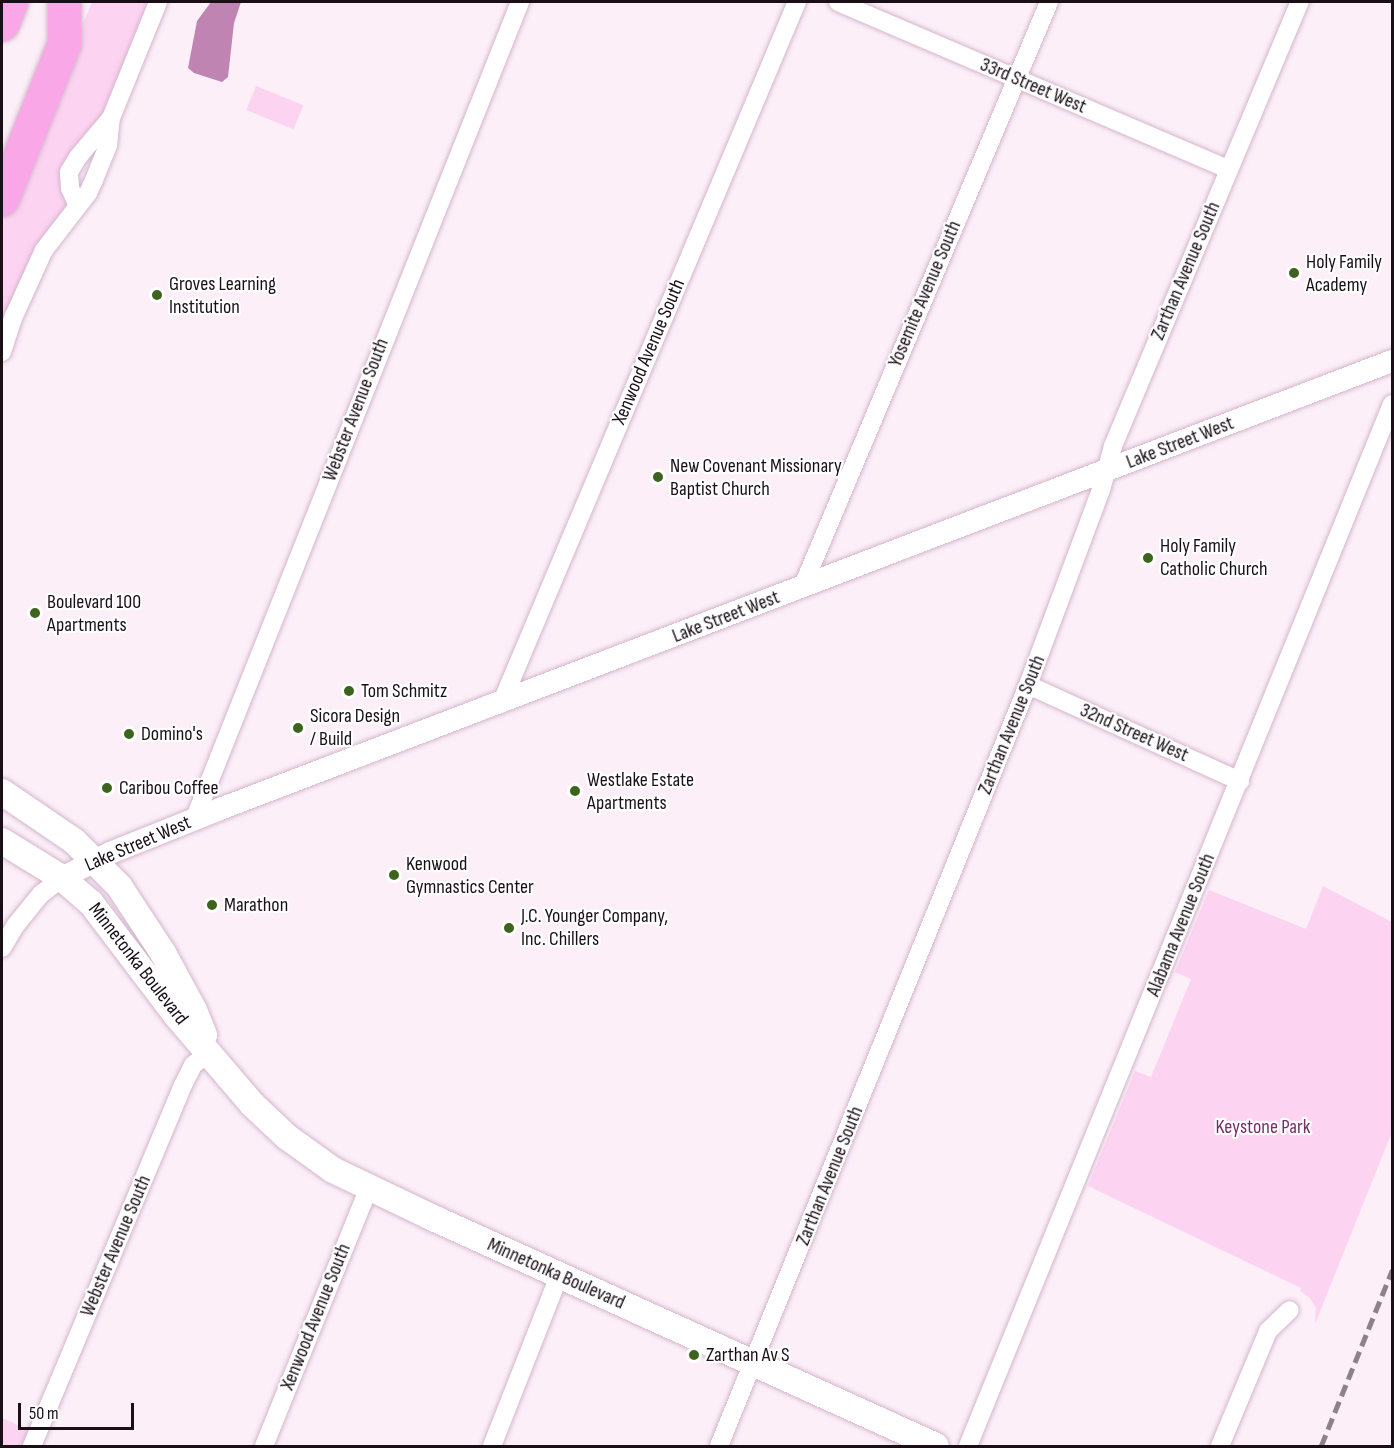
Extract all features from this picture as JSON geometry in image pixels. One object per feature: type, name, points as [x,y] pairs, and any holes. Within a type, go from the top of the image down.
[{"type":"highway","points":[[2,24],[11,2]]},
{"type":"highway","points":[[2,137],[58,2]]},
{"type":"highway","points":[[2,199],[64,43],[64,2]]},
{"type":"main road","name":"Minnetonka Boulevard","points":[[2,792],[50,824],[95,860],[119,886],[153,937],[194,1010],[210,1052]]},
{"type":"main road","name":"Minnetonka Boulevard","points":[[2,841],[62,878],[103,916],[176,1015],[210,1052],[238,1089],[272,1124],[310,1154],[369,1188],[936,1446]]},
{"type":"street","points":[[2,352],[14,315],[44,250],[88,193],[108,146],[111,118],[158,2]]},
{"type":"street","name":"Webster Avenue South","points":[[194,820],[520,2]]},
{"type":"street","name":"Xenwood Avenue South","points":[[501,704],[797,2]]},
{"type":"street","name":"33rd Street West","points":[[838,2],[1228,169]]},
{"type":"street","name":"Yosemite Avenue South","points":[[802,588],[1049,2]]},
{"type":"street","name":"Zarthan Avenue South","points":[[719,1446],[1028,685],[1113,446],[1300,2]]},
{"type":"street","points":[[78,206],[70,188],[69,172],[89,142],[111,118]]},
{"type":"street","name":"Lake Street West","points":[[62,878],[95,860],[194,820],[1392,361]]},
{"type":"street","name":"Alabama Avenue South","points":[[968,1446],[1392,404]]},
{"type":"street","name":"32nd Street West","points":[[1028,685],[1240,781]]},
{"type":"street","points":[[2,948],[15,926],[41,894],[62,878]]},
{"type":"street","name":"Webster Avenue South","points":[[32,1446],[183,1085],[193,1065],[210,1052]]},
{"type":"street","name":"Xenwood Avenue South","points":[[264,1446],[369,1188]]},
{"type":"street","points":[[492,1446],[559,1276]]},
{"type":"street","points":[[1220,1446],[1268,1331],[1290,1310]]},
{"type":"green space","points":[[92,2],[153,2],[107,110],[82,142],[66,210],[2,341],[2,220]]},
{"type":"green space","points":[[256,86],[303,105],[294,129],[246,110]]},
{"type":"green space","name":"Keystone Park","points":[[1323,886],[1392,922],[1392,1132],[1315,1324],[1316,1308],[1310,1298],[1300,1291],[1301,1288],[1088,1186],[1135,1071],[1151,1077],[1191,979],[1175,972],[1209,890],[1306,929]]},
{"type":"green space","points":[[2,1418],[29,1430],[22,1446],[2,1446]]},
{"type":"shaded area","points":[[211,2],[241,2],[234,23],[228,77],[222,82],[194,73],[188,68],[197,21]]},
{"type":"railway","points":[[1321,1446],[1392,1270]]},
{"type":"place","name":"Holy Family Academy","points":[[1294,273]]},
{"type":"place","name":"Groves Learning Institution","points":[[157,295]]},
{"type":"place","name":"New Covenant Missionary Baptist Church","points":[[658,477]]},
{"type":"place","name":"Holy Family Catholic Church","points":[[1148,558]]},
{"type":"place","name":"Boulevard 100 Apartments","points":[[35,613]]},
{"type":"place","name":"Tom Schmitz","points":[[349,691]]},
{"type":"place","name":"Sicora Design / Build","points":[[298,728]]},
{"type":"place","name":"Domino's","points":[[129,734]]},
{"type":"place","name":"Caribou Coffee","points":[[107,788]]},
{"type":"place","name":"Westlake Estate Apartments","points":[[575,791]]},
{"type":"place","name":"Kenwood Gymnastics Center","points":[[394,875]]},
{"type":"place","name":"Marathon","points":[[212,905]]},
{"type":"place","name":"J.C. Younger Company, Inc. Chillers","points":[[509,928]]},
{"type":"place","name":"Zarthan Av S","points":[[694,1355]]}]
